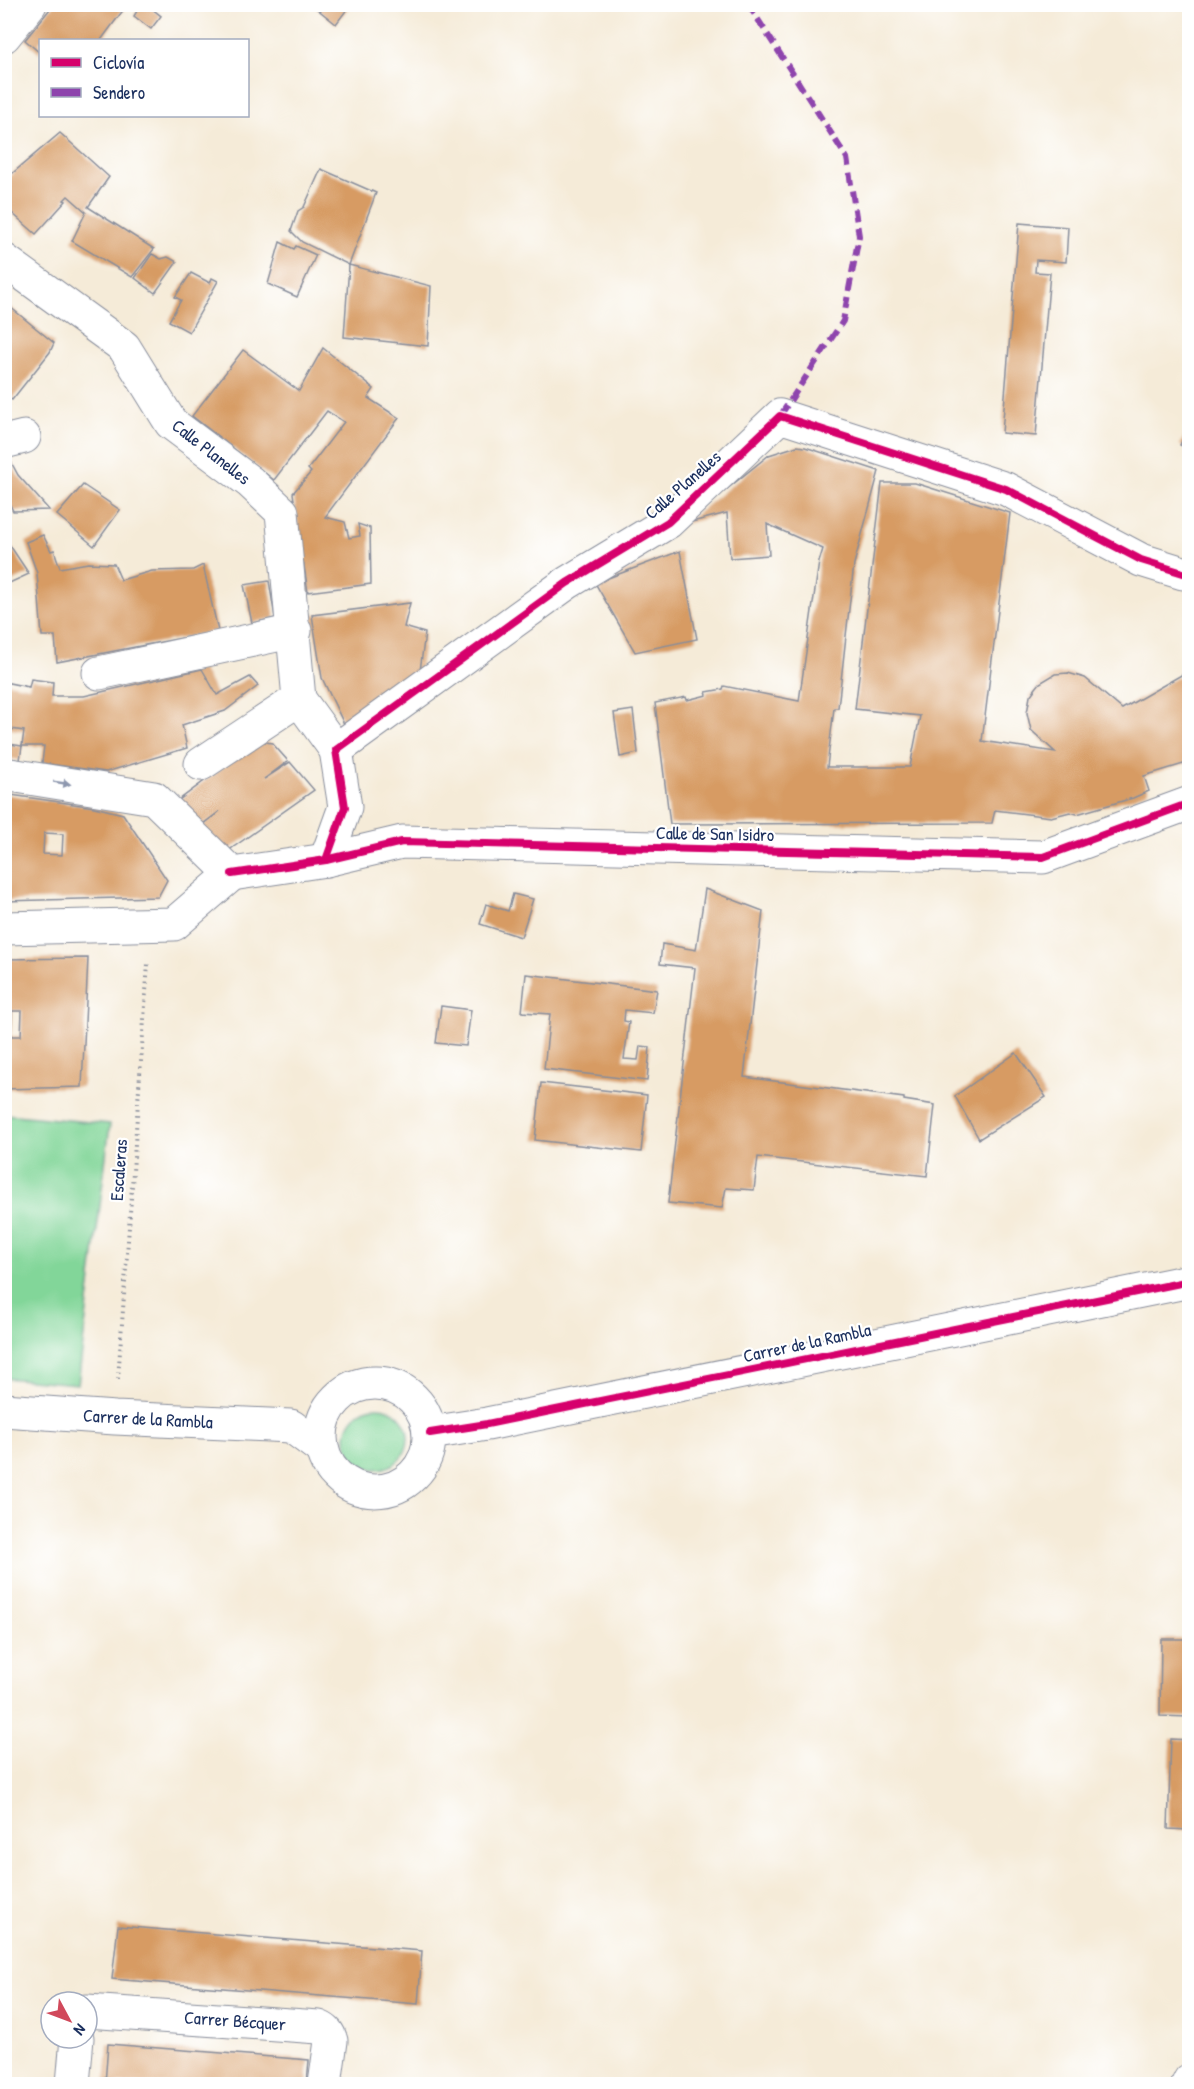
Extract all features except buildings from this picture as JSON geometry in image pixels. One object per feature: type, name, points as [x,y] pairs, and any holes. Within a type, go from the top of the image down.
[{"type":"street","points":[[4,36],[30,4]]},
{"type":"street","name":"Calle Planelles","points":[[4,260],[124,347],[171,423],[250,483],[282,512],[295,631],[299,699]]},
{"type":"street","name":"Calle Planelles","points":[[336,750],[567,582],[668,522],[780,416],[1006,489],[1141,560],[1183,573]]},
{"type":"street","points":[[99,673],[295,631]]},
{"type":"street","points":[[201,764],[299,699],[336,750],[345,807],[326,860]]},
{"type":"street","points":[[4,774],[154,798],[232,874],[174,924],[4,928]]},
{"type":"street","name":"Calle de San Isidro","points":[[232,874],[326,860],[402,842],[1043,857],[1190,803]]},
{"type":"street","name":"Carrer de la Rambla","points":[[430,1433],[511,1419],[1190,1281]]},
{"type":"street","points":[[322,1449],[291,1426],[333,1402],[347,1390],[364,1383],[383,1382],[400,1388],[416,1399],[425,1415],[430,1433],[429,1450],[421,1466],[410,1479],[394,1488],[377,1491],[360,1489],[344,1482],[332,1469],[322,1449],[320,1437],[324,1419],[333,1402]]},
{"type":"street","name":"Carrer de la Rambla","points":[[4,1410],[115,1418],[291,1426]]},
{"type":"street","name":"Carrer Bécquer","points":[[99,2012],[319,2027],[325,2029],[331,2041],[326,2085]]},
{"type":"street","points":[[72,2085],[76,2050]]},
{"type":"street","points":[[1188,2085],[1190,2080]]},
{"type":"green space","points":[[4,1114],[110,1124],[78,1384],[5,1378]]},
{"type":"green space","points":[[371,1407],[383,1407],[399,1416],[406,1426],[408,1438],[406,1450],[399,1460],[383,1469],[371,1469],[360,1464],[351,1455],[346,1444],[346,1432],[351,1421],[360,1412]]},
{"type":"marked path","points":[[748,4],[847,158],[859,236],[843,321],[780,416]]},
{"type":"cycle path","points":[[326,860],[345,807],[336,750],[567,583],[668,522],[780,416],[1006,489],[1141,560],[1183,573]]},
{"type":"cycle path","points":[[232,874],[326,860],[402,842],[1043,857],[1190,803]]},
{"type":"cycle path","points":[[430,1433],[487,1424],[1190,1281]]}]
